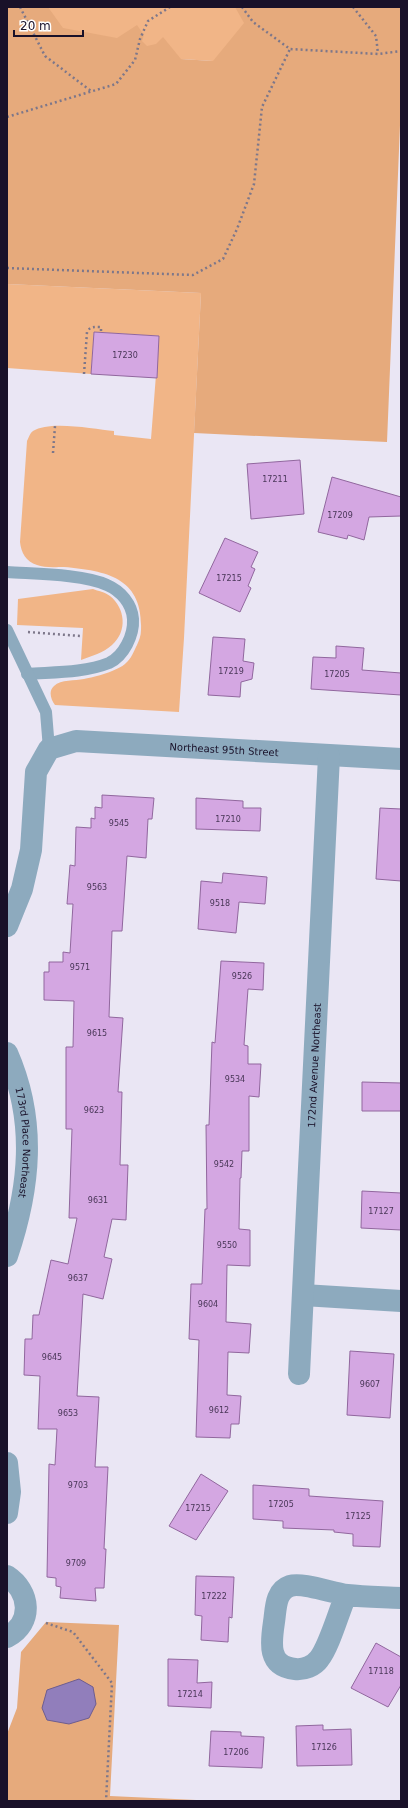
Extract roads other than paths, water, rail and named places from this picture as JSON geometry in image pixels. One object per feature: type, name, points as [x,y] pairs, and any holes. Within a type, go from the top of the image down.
[{"type":"street","name":"Northeast 95th Street","points":[[49,749],[76,741],[401,759]]},
{"type":"street","points":[[7,926],[22,888],[31,850],[36,772],[49,749]]},
{"type":"street","name":"172nd Avenue Northeast","points":[[299,1374],[329,756]]},
{"type":"street","name":"173rd Place Northeast","points":[[7,1053],[15,1071],[23,1104],[27,1138],[27,1171],[23,1198],[16,1230],[7,1256]]},
{"type":"street","points":[[303,1295],[401,1301]]},
{"type":"street","points":[[7,1464],[10,1492],[7,1513]]},
{"type":"street","points":[[7,1576],[16,1582],[22,1590],[26,1600],[25,1616],[17,1630],[7,1637]]},
{"type":"street","points":[[346,1594],[401,1598]]},
{"type":"lane","points":[[7,572],[87,578],[107,585],[118,592],[126,599],[132,610],[133,623],[128,641],[123,652],[110,662],[84,669],[27,674]]},
{"type":"lane","points":[[7,630],[46,712],[49,749]]}]
